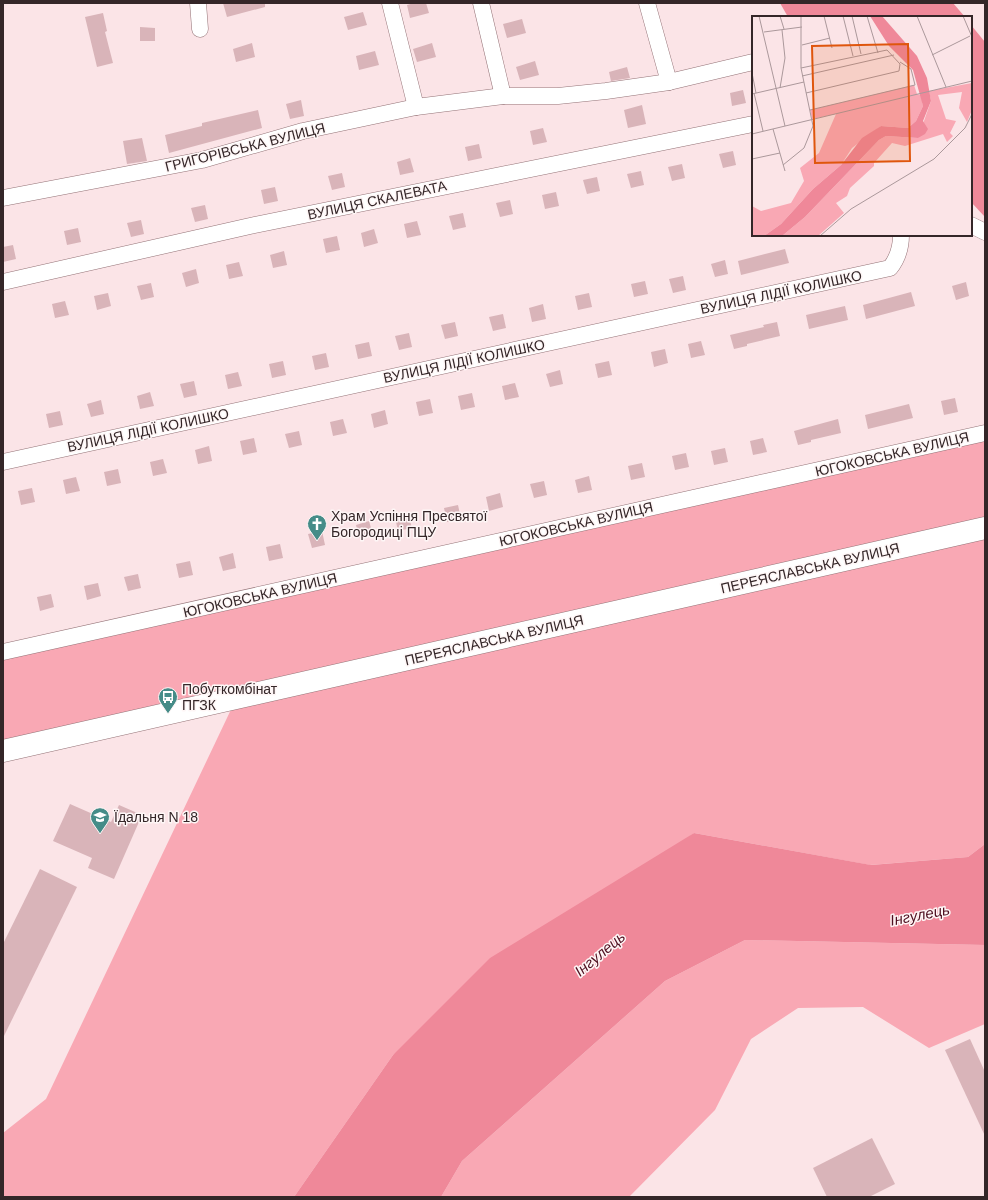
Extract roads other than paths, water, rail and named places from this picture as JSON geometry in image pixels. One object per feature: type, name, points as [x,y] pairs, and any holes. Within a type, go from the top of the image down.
[{"type":"street","points":[[198,3],[200,29]]},
{"type":"street","points":[[390,3],[416,106]]},
{"type":"street","points":[[481,3],[503,96]]},
{"type":"street","points":[[647,3],[669,82]]},
{"type":"street","name":"ГРИГОРІВСЬКА ВУЛИЦЯ","points":[[3,198],[202,160],[303,132],[416,106],[503,96],[558,96],[606,91],[669,82],[752,62]]},
{"type":"street","name":"ВУЛИЦЯ СКАЛЕВАТА","points":[[3,282],[250,226],[752,124]]},
{"type":"street","points":[[972,226],[985,232]]},
{"type":"street","name":"ВУЛИЦЯ ЛІДІЇ КОЛИШКО","points":[[3,462],[890,268],[896,261],[901,245],[901,236]]},
{"type":"street","name":"ЮГОКОВСЬКА ВУЛИЦЯ","points":[[3,652],[985,434]]},
{"type":"street","name":"ПЕРЕЯСЛАВСЬКА ВУЛИЦЯ","points":[[3,751],[985,528]]},
{"type":"water","points":[[780,3],[953,3],[964,16],[787,16]]},
{"type":"water","points":[[972,26],[985,42],[985,217],[972,203]]},
{"type":"water","name":"Інгулець","points":[[694,833],[871,865],[968,857],[985,844],[985,945],[745,940],[665,981],[462,1161],[441,1197],[294,1197],[393,1055],[490,958]]},
{"type":"place","name":"Храм Успіння Пресвятої Богородиці ПЦУ","points":[[317,541]]},
{"type":"place","name":"Побуткомбінат ПГЗК","points":[[168,714]]},
{"type":"place","name":"Їдальня N 18","points":[[100,834]]}]
